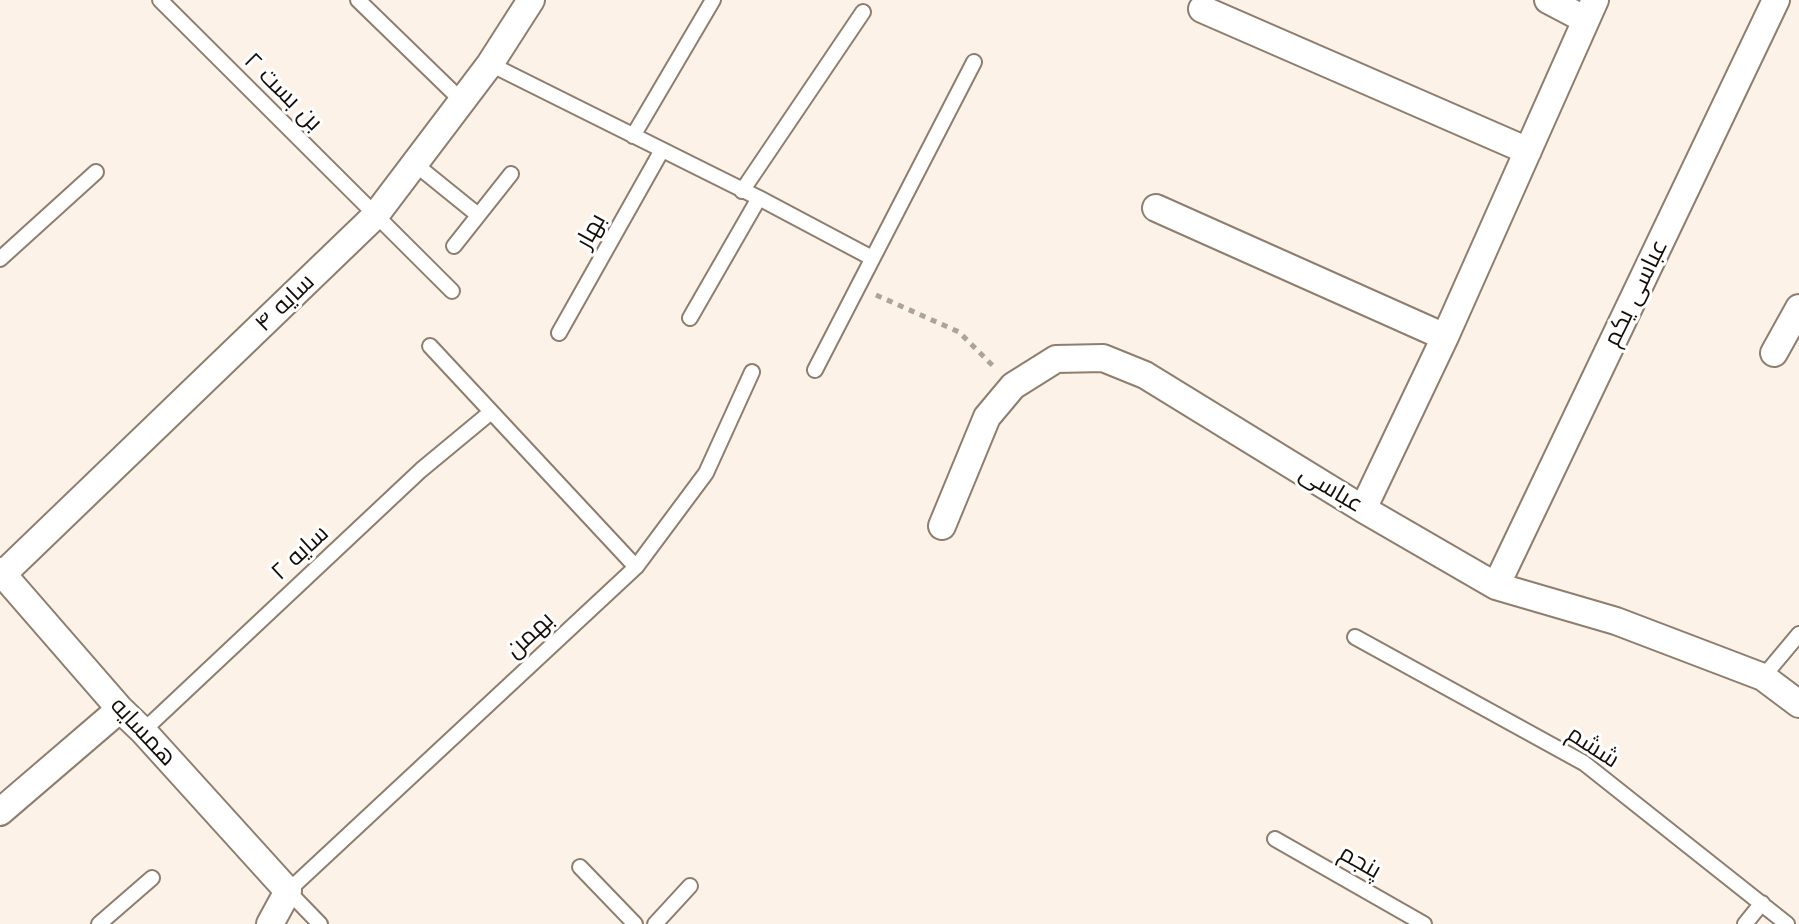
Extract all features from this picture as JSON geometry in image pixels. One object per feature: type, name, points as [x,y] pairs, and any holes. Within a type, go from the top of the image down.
[{"type":"street","name":"سایه ۴","points":[[1,574],[375,216],[490,64],[531,0]]},
{"type":"street","points":[[1363,509],[1445,337],[1591,10],[1548,0]]},
{"type":"street","name":"عباسی یکم","points":[[1496,586],[1776,0]]},
{"type":"street","points":[[1202,9],[1528,151]]},
{"type":"street","points":[[1156,208],[1445,337]]},
{"type":"street","points":[[1774,353],[1799,308]]},
{"type":"street","name":"عباسی","points":[[942,526],[987,417],[1013,386],[1056,359],[1103,358],[1145,375],[1363,509],[1496,586],[1616,621],[1763,677],[1799,704]]},
{"type":"street","name":"همسایه","points":[[1,574],[288,891]]},
{"type":"street","points":[[0,812],[120,709]]},
{"type":"street","points":[[270,924],[288,891]]},
{"type":"lane","name":"بن بست ۲","points":[[160,0],[452,291]]},
{"type":"lane","points":[[358,0],[462,101]]},
{"type":"lane","points":[[633,136],[713,0]]},
{"type":"lane","points":[[742,191],[863,12]]},
{"type":"lane","points":[[815,370],[974,62]]},
{"type":"lane","points":[[490,64],[872,258]]},
{"type":"lane","name":"بهار","points":[[559,333],[662,150]]},
{"type":"lane","points":[[415,164],[478,215]]},
{"type":"lane","points":[[0,259],[96,172]]},
{"type":"lane","points":[[454,246],[511,174]]},
{"type":"lane","points":[[690,318],[759,198]]},
{"type":"lane","points":[[430,346],[636,567]]},
{"type":"lane","name":"بهمن","points":[[288,891],[636,567],[706,473],[752,372]]},
{"type":"lane","name":"سایه ۲","points":[[143,731],[421,470],[491,412]]},
{"type":"lane","points":[[1763,677],[1799,634]]},
{"type":"lane","name":"ششم","points":[[1355,637],[1584,763],[1787,924]]},
{"type":"lane","name":"پنجم","points":[[1275,839],[1424,924]]},
{"type":"lane","points":[[580,867],[635,924]]},
{"type":"lane","points":[[99,924],[152,878]]},
{"type":"lane","points":[[655,924],[690,886]]},
{"type":"lane","points":[[288,891],[320,924]]},
{"type":"lane","points":[[1745,924],[1762,903]]},
{"type":"path","points":[[857,287],[959,332],[1013,386]]}]
